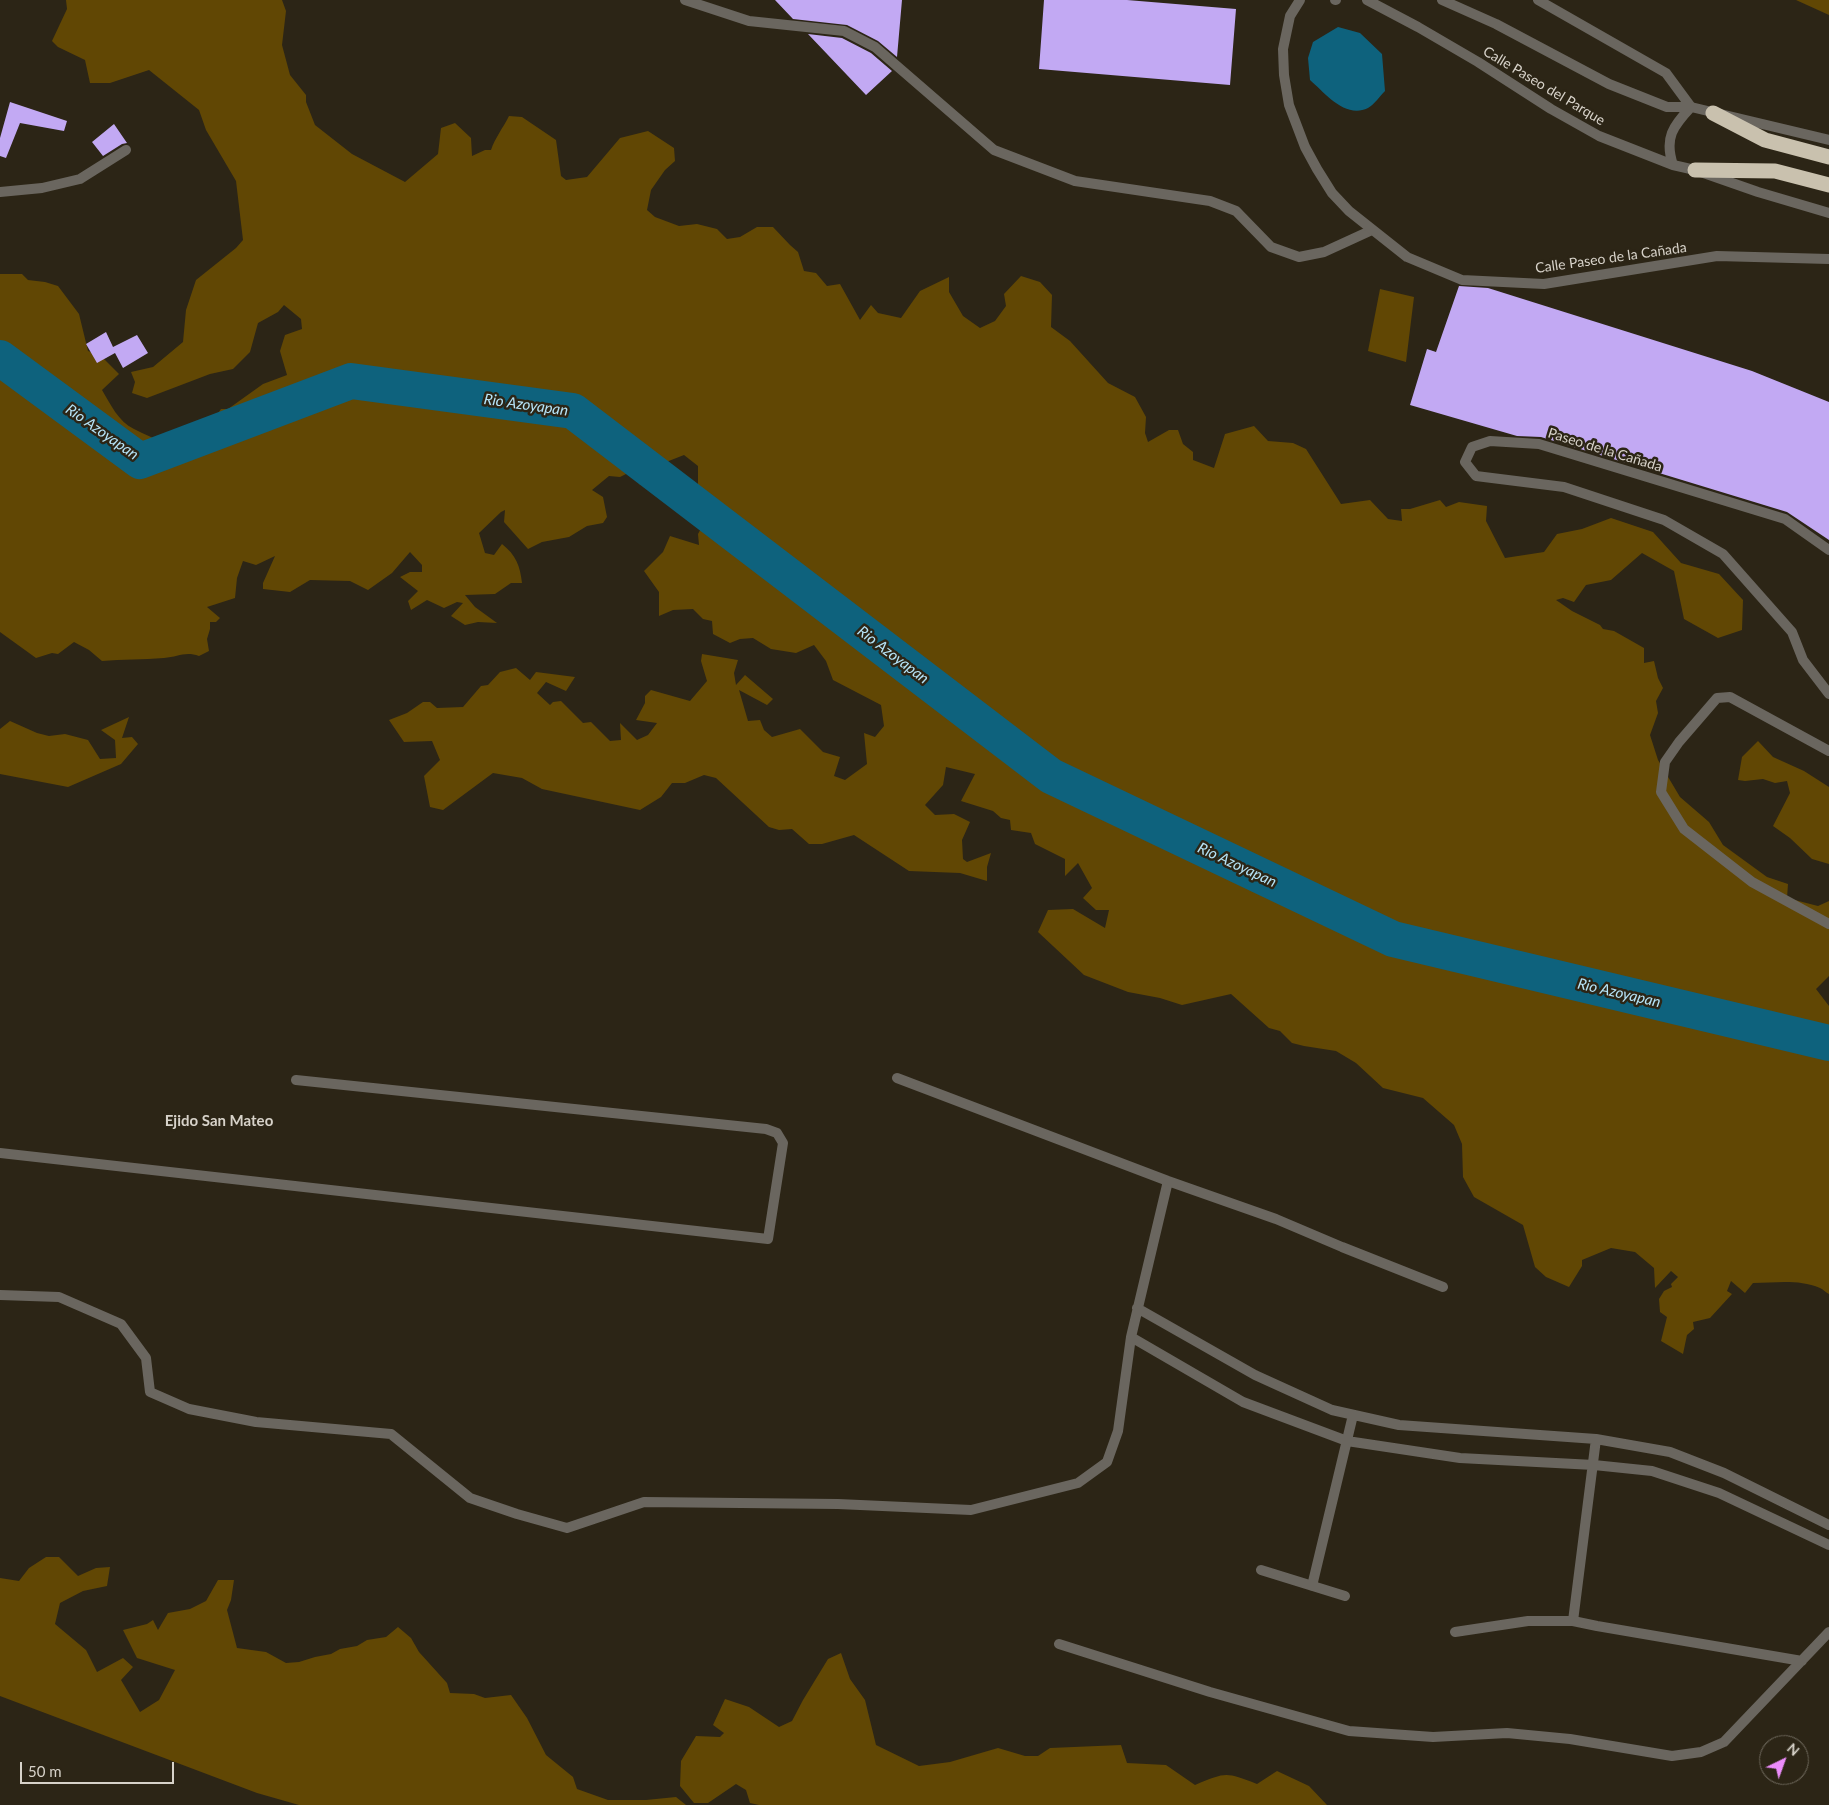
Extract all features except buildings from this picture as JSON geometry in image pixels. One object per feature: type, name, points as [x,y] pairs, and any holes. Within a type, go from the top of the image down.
[{"type":"highway","points":[[1713,113],[1765,140],[1829,156]]},
{"type":"highway","points":[[1695,170],[1775,171],[1829,185]]},
{"type":"street","points":[[685,0],[749,21],[844,31],[875,47],[994,150],[1075,181],[1210,201],[1236,211],[1271,247],[1299,257],[1324,252],[1372,230]]},
{"type":"street","name":"Calle Paseo de la Cañada","points":[[1300,0],[1290,16],[1283,48],[1284,75],[1289,105],[1305,148],[1316,169],[1332,193],[1343,205],[1407,256],[1462,280],[1544,284],[1717,256],[1829,259]]},
{"type":"street","name":"Calle Paseo del Parque","points":[[1367,0],[1436,37],[1551,109],[1599,136],[1673,165],[1695,170],[1758,192],[1829,213]]},
{"type":"street","name":"Calle Paseo del Parque","points":[[1442,0],[1496,24],[1609,84],[1667,107],[1690,107],[1829,140]]},
{"type":"street","points":[[1538,0],[1666,73],[1690,107],[1671,133],[1670,146],[1673,165]]},
{"type":"street","points":[[0,192],[42,188],[80,179],[126,150]]},
{"type":"street","name":"Paseo de la Cañada","points":[[1829,550],[1785,519],[1539,444],[1490,441],[1472,447],[1465,462],[1476,476],[1564,487],[1664,520],[1723,554],[1792,632],[1803,660],[1829,694]]},
{"type":"street","points":[[1829,751],[1730,697],[1717,698],[1679,742],[1665,762],[1661,792],[1684,829],[1752,882],[1829,924]]},
{"type":"street","points":[[897,1078],[1168,1181],[1276,1218],[1342,1247],[1443,1287]]},
{"type":"street","points":[[0,1153],[768,1240],[783,1144],[777,1134],[766,1129],[296,1080]]},
{"type":"street","points":[[0,1295],[59,1297],[121,1324],[146,1358],[150,1392],[189,1409],[256,1422],[391,1434],[470,1498],[516,1514],[568,1528],[644,1502],[838,1504],[971,1510],[1078,1483],[1107,1462],[1118,1431],[1131,1337],[1168,1181]]},
{"type":"street","points":[[1137,1308],[1255,1375],[1332,1410],[1399,1425],[1596,1439],[1670,1452],[1724,1473],[1829,1525]]},
{"type":"street","points":[[1131,1337],[1243,1402],[1347,1441],[1460,1458],[1594,1465],[1652,1471],[1719,1493],[1829,1545]]},
{"type":"street","points":[[1312,1586],[1354,1415]]},
{"type":"street","points":[[1573,1620],[1596,1439]]},
{"type":"street","points":[[1261,1570],[1345,1596]]},
{"type":"street","points":[[1455,1632],[1528,1621],[1573,1620],[1597,1626],[1802,1661]]},
{"type":"street","points":[[1059,1644],[1210,1692],[1349,1731],[1433,1737],[1507,1732],[1570,1739],[1672,1756],[1701,1752],[1724,1742],[1829,1632]]},
{"type":"shaded area","points":[[66,0],[282,0],[286,11],[282,45],[290,75],[306,95],[306,102],[315,125],[352,154],[405,182],[438,154],[441,128],[455,123],[471,138],[472,156],[485,150],[491,150],[509,116],[522,117],[556,140],[561,176],[566,180],[587,177],[620,138],[648,131],[674,148],[675,161],[665,170],[651,190],[647,210],[655,217],[679,226],[697,224],[717,229],[727,239],[740,237],[757,227],[773,227],[798,252],[804,271],[816,273],[827,286],[840,284],[860,320],[871,305],[878,313],[901,318],[920,291],[949,277],[949,292],[963,316],[980,328],[995,321],[1006,306],[1004,294],[1021,276],[1040,282],[1052,295],[1051,327],[1070,341],[1108,383],[1135,397],[1146,417],[1145,433],[1148,442],[1169,430],[1178,430],[1183,444],[1193,452],[1193,460],[1214,468],[1225,434],[1254,426],[1268,441],[1293,443],[1306,449],[1341,504],[1370,500],[1388,519],[1402,521],[1401,509],[1410,509],[1440,500],[1446,507],[1459,502],[1487,506],[1486,521],[1505,558],[1544,552],[1557,534],[1582,529],[1611,518],[1653,532],[1681,563],[1719,574],[1743,600],[1742,630],[1718,638],[1684,619],[1674,571],[1642,553],[1611,580],[1586,585],[1574,602],[1563,598],[1556,600],[1572,611],[1600,625],[1603,629],[1614,631],[1644,648],[1644,663],[1654,661],[1658,678],[1663,688],[1656,701],[1658,713],[1650,735],[1658,760],[1680,797],[1709,822],[1723,845],[1767,877],[1788,884],[1787,898],[1818,906],[1829,901],[1829,976],[1816,989],[1829,1006],[1829,1294],[1812,1285],[1787,1282],[1753,1283],[1745,1293],[1731,1281],[1727,1291],[1732,1294],[1710,1318],[1693,1322],[1694,1329],[1687,1335],[1683,1354],[1661,1341],[1667,1317],[1660,1312],[1659,1299],[1664,1291],[1672,1287],[1671,1284],[1678,1277],[1671,1271],[1655,1288],[1654,1268],[1635,1252],[1611,1248],[1582,1260],[1582,1266],[1569,1287],[1546,1277],[1535,1267],[1523,1225],[1474,1197],[1463,1177],[1462,1144],[1454,1125],[1423,1098],[1383,1088],[1356,1063],[1336,1051],[1292,1043],[1280,1031],[1269,1028],[1231,994],[1182,1005],[1160,998],[1128,992],[1084,975],[1038,932],[1048,910],[1073,909],[1105,928],[1109,910],[1096,910],[1083,898],[1092,888],[1078,863],[1065,876],[1065,859],[1035,844],[1031,833],[1011,830],[1010,820],[1001,818],[993,811],[961,801],[975,774],[946,767],[943,785],[925,805],[935,815],[954,814],[970,822],[962,840],[963,859],[967,862],[991,853],[987,867],[987,881],[960,873],[909,871],[854,835],[822,844],[809,844],[792,829],[779,830],[769,827],[716,778],[704,775],[685,783],[672,783],[661,797],[640,810],[542,789],[522,778],[493,773],[443,810],[430,807],[424,776],[440,760],[432,741],[404,742],[389,720],[407,713],[423,702],[430,702],[437,708],[463,707],[481,686],[488,685],[500,672],[516,668],[530,680],[536,672],[575,677],[566,691],[546,682],[537,693],[550,705],[553,702],[561,701],[583,723],[591,722],[610,741],[621,740],[620,723],[637,740],[648,735],[657,723],[636,720],[645,703],[645,696],[651,690],[690,701],[707,681],[701,661],[702,654],[738,660],[734,673],[736,685],[745,675],[773,699],[767,705],[739,690],[748,721],[760,720],[764,730],[772,737],[800,729],[823,752],[840,757],[834,776],[845,780],[867,764],[864,733],[875,737],[884,726],[881,705],[833,680],[826,661],[814,645],[796,653],[771,649],[753,638],[740,639],[730,643],[713,634],[712,621],[703,619],[693,609],[673,610],[659,616],[659,592],[644,571],[663,552],[670,536],[699,545],[698,534],[709,514],[698,496],[698,466],[684,455],[656,466],[652,485],[640,485],[630,472],[620,477],[609,476],[592,490],[603,497],[607,517],[603,523],[587,526],[569,537],[542,542],[528,549],[504,522],[505,510],[501,512],[479,533],[485,553],[494,555],[502,544],[511,552],[520,571],[522,583],[511,583],[495,594],[465,595],[475,607],[497,623],[478,622],[465,625],[451,616],[463,603],[457,602],[444,608],[427,600],[411,610],[408,601],[418,591],[400,577],[410,572],[422,572],[422,565],[410,552],[392,573],[368,590],[350,581],[310,580],[290,592],[263,589],[263,583],[275,556],[256,565],[243,561],[237,578],[235,598],[207,607],[220,618],[216,622],[210,622],[207,639],[209,651],[199,656],[185,654],[164,658],[102,661],[89,650],[74,642],[58,654],[52,653],[36,658],[0,632],[0,274],[22,274],[28,280],[58,286],[79,314],[88,351],[100,355],[119,374],[102,390],[115,412],[128,426],[154,438],[165,446],[171,438],[179,433],[173,458],[204,439],[198,423],[216,416],[221,409],[228,409],[263,384],[287,375],[280,351],[285,335],[302,329],[301,319],[284,305],[278,312],[258,323],[250,352],[233,369],[210,374],[147,398],[132,393],[135,382],[131,372],[153,367],[183,342],[186,310],[196,280],[236,248],[243,240],[236,181],[206,130],[199,110],[149,70],[110,83],[90,83],[85,60],[58,47],[52,41],[67,9]]},
{"type":"shaded area","points":[[1796,0],[1829,0],[1829,15]]},
{"type":"shaded area","points":[[1380,289],[1414,297],[1406,362],[1368,351]]},
{"type":"shaded area","points":[[129,717],[122,738],[132,737],[138,744],[121,764],[68,787],[0,774],[0,729],[10,721],[37,733],[49,736],[65,734],[88,740],[100,759],[116,758],[115,740],[101,730]]},
{"type":"shaded area","points":[[1758,741],[1773,757],[1804,771],[1829,787],[1829,864],[1812,859],[1790,838],[1773,826],[1790,793],[1787,781],[1775,783],[1763,779],[1738,780],[1742,757]]},
{"type":"shaded area","points":[[46,1557],[59,1557],[78,1576],[96,1568],[110,1567],[107,1586],[83,1591],[60,1603],[55,1624],[86,1650],[97,1672],[123,1658],[133,1667],[121,1680],[140,1712],[159,1700],[175,1670],[137,1658],[123,1630],[147,1624],[153,1620],[158,1630],[168,1613],[190,1609],[206,1601],[218,1580],[234,1580],[231,1600],[227,1610],[237,1648],[266,1652],[286,1663],[299,1662],[331,1654],[340,1649],[357,1646],[367,1640],[386,1637],[398,1627],[411,1638],[419,1652],[447,1683],[450,1693],[474,1694],[485,1698],[511,1695],[527,1718],[546,1755],[573,1777],[577,1789],[608,1800],[646,1800],[676,1797],[686,1805],[299,1805],[257,1793],[0,1696],[0,1578],[19,1581],[29,1568]]},
{"type":"shaded area","points":[[841,1653],[850,1679],[865,1700],[876,1745],[919,1766],[950,1762],[998,1748],[1025,1756],[1038,1756],[1050,1748],[1121,1745],[1127,1763],[1166,1765],[1195,1785],[1226,1775],[1257,1784],[1277,1771],[1309,1786],[1327,1805],[759,1805],[750,1803],[746,1790],[736,1784],[708,1803],[694,1803],[680,1786],[681,1761],[696,1736],[720,1737],[724,1733],[713,1725],[725,1699],[749,1707],[779,1727],[792,1721],[828,1659]]},
{"type":"water","points":[[1338,27],[1360,33],[1382,54],[1385,91],[1368,108],[1351,110],[1343,107],[1310,80],[1308,58],[1313,42]]},
{"type":"waterway","name":"Rio Azoyapan","points":[[0,358],[140,461],[351,381],[573,411],[1051,776],[1393,939],[1829,1043]]},
{"type":"district","name":"Ejido San Mateo","points":[[219,1121]]}]
